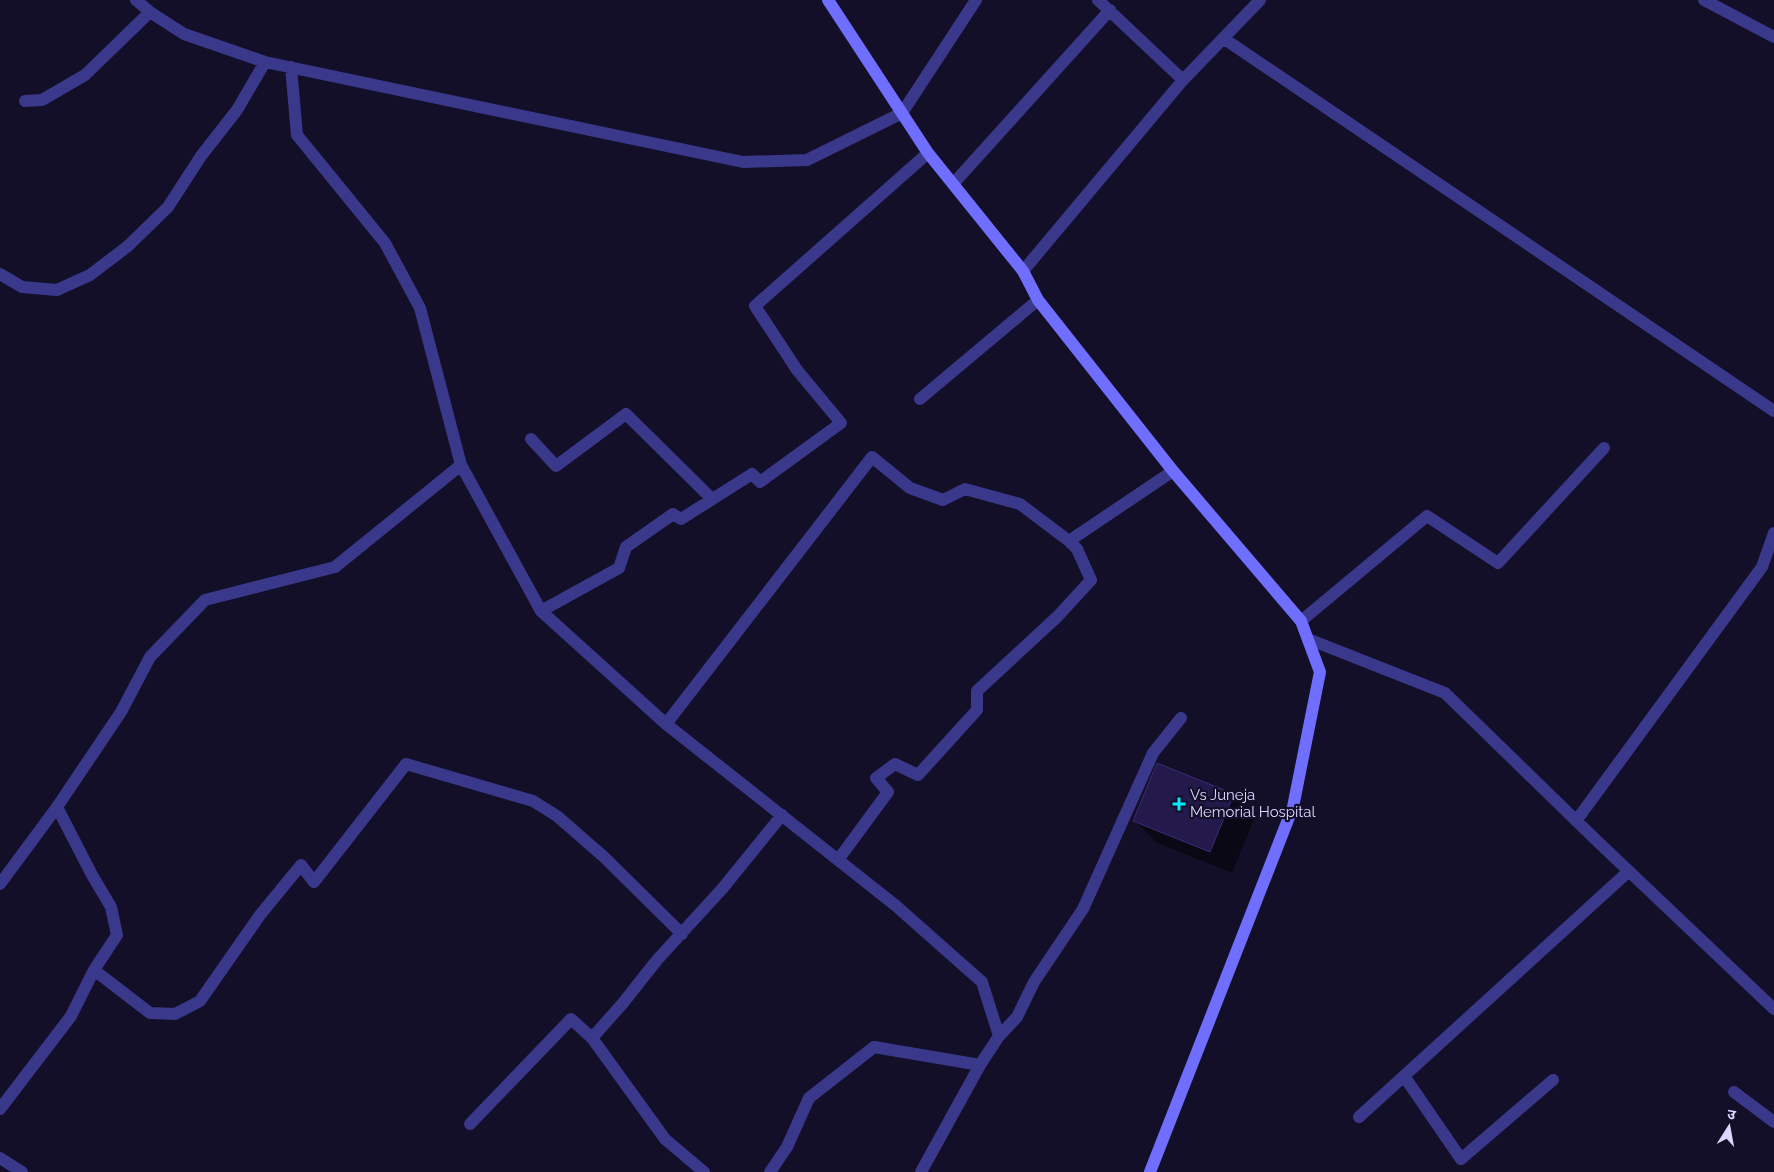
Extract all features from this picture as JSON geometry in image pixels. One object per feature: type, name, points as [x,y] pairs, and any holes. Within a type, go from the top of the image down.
[{"type":"main road","points":[[828,0],[928,153],[1023,271],[1038,300],[1173,471],[1301,620],[1320,672],[1293,807],[1150,1172]]},
{"type":"street","points":[[136,0],[150,12],[184,34],[265,62],[743,162],[807,160],[902,113],[976,0]]},
{"type":"street","points":[[1098,0],[1183,80]]},
{"type":"street","points":[[1023,271],[1183,80],[1260,0]]},
{"type":"street","points":[[1704,0],[1774,37]]},
{"type":"street","points":[[953,184],[1110,10]]},
{"type":"street","points":[[25,101],[42,100],[85,75],[150,12]]},
{"type":"street","points":[[1224,38],[1774,412]]},
{"type":"street","points":[[0,274],[22,287],[58,290],[90,275],[128,246],[168,207],[201,156],[236,110],[265,62]]},
{"type":"street","points":[[291,67],[297,135],[385,243],[420,308],[461,465],[541,610],[666,724],[896,905],[982,982],[999,1036]]},
{"type":"street","points":[[541,610],[619,568],[626,547],[672,514],[681,519],[752,474],[760,482],[841,423],[797,370],[756,306],[928,153]]},
{"type":"street","points":[[920,399],[1038,300]]},
{"type":"street","points":[[531,439],[556,466],[626,414],[712,499]]},
{"type":"street","points":[[1301,620],[1427,516],[1498,563],[1604,448]]},
{"type":"street","points":[[666,724],[872,457],[910,488],[943,500],[965,489],[1020,504],[1069,541],[1077,549],[1091,580],[1058,616],[977,691],[977,710],[918,775],[895,764],[876,778],[888,792],[838,860]]},
{"type":"street","points":[[0,884],[57,807],[121,712],[150,656],[205,600],[335,567],[461,465]]},
{"type":"street","points":[[1069,541],[1173,471]]},
{"type":"street","points":[[1576,821],[1762,566],[1774,533]]},
{"type":"street","points":[[1308,639],[1445,693],[1629,872],[1774,1008]]},
{"type":"street","points":[[921,1172],[980,1065],[999,1036],[1017,1017],[1034,982],[1084,909],[1153,753],[1181,718]]},
{"type":"street","points":[[94,970],[150,1013],[175,1014],[200,1001],[260,915],[301,865],[314,882],[406,764],[533,801],[557,816],[604,857],[682,934]]},
{"type":"street","points":[[0,1109],[71,1016],[94,970],[117,935],[111,907],[92,875],[57,807]]},
{"type":"street","points":[[592,1038],[623,1004],[657,960],[722,889],[782,815]]},
{"type":"street","points":[[1359,1117],[1629,872]]},
{"type":"street","points":[[470,1124],[571,1019],[592,1038],[665,1140],[704,1172]]},
{"type":"street","points":[[770,1172],[787,1147],[809,1098],[874,1047],[980,1065]]},
{"type":"street","points":[[1404,1076],[1461,1159],[1553,1080]]},
{"type":"street","points":[[1734,1092],[1774,1122]]},
{"type":"street","points":[[0,1158],[22,1172]]},
{"type":"building","points":[[1157,763],[1234,794],[1210,852],[1133,821]]},
{"type":"place","name":"Vs Juneja Memorial Hospital","points":[[1179,804]]}]
